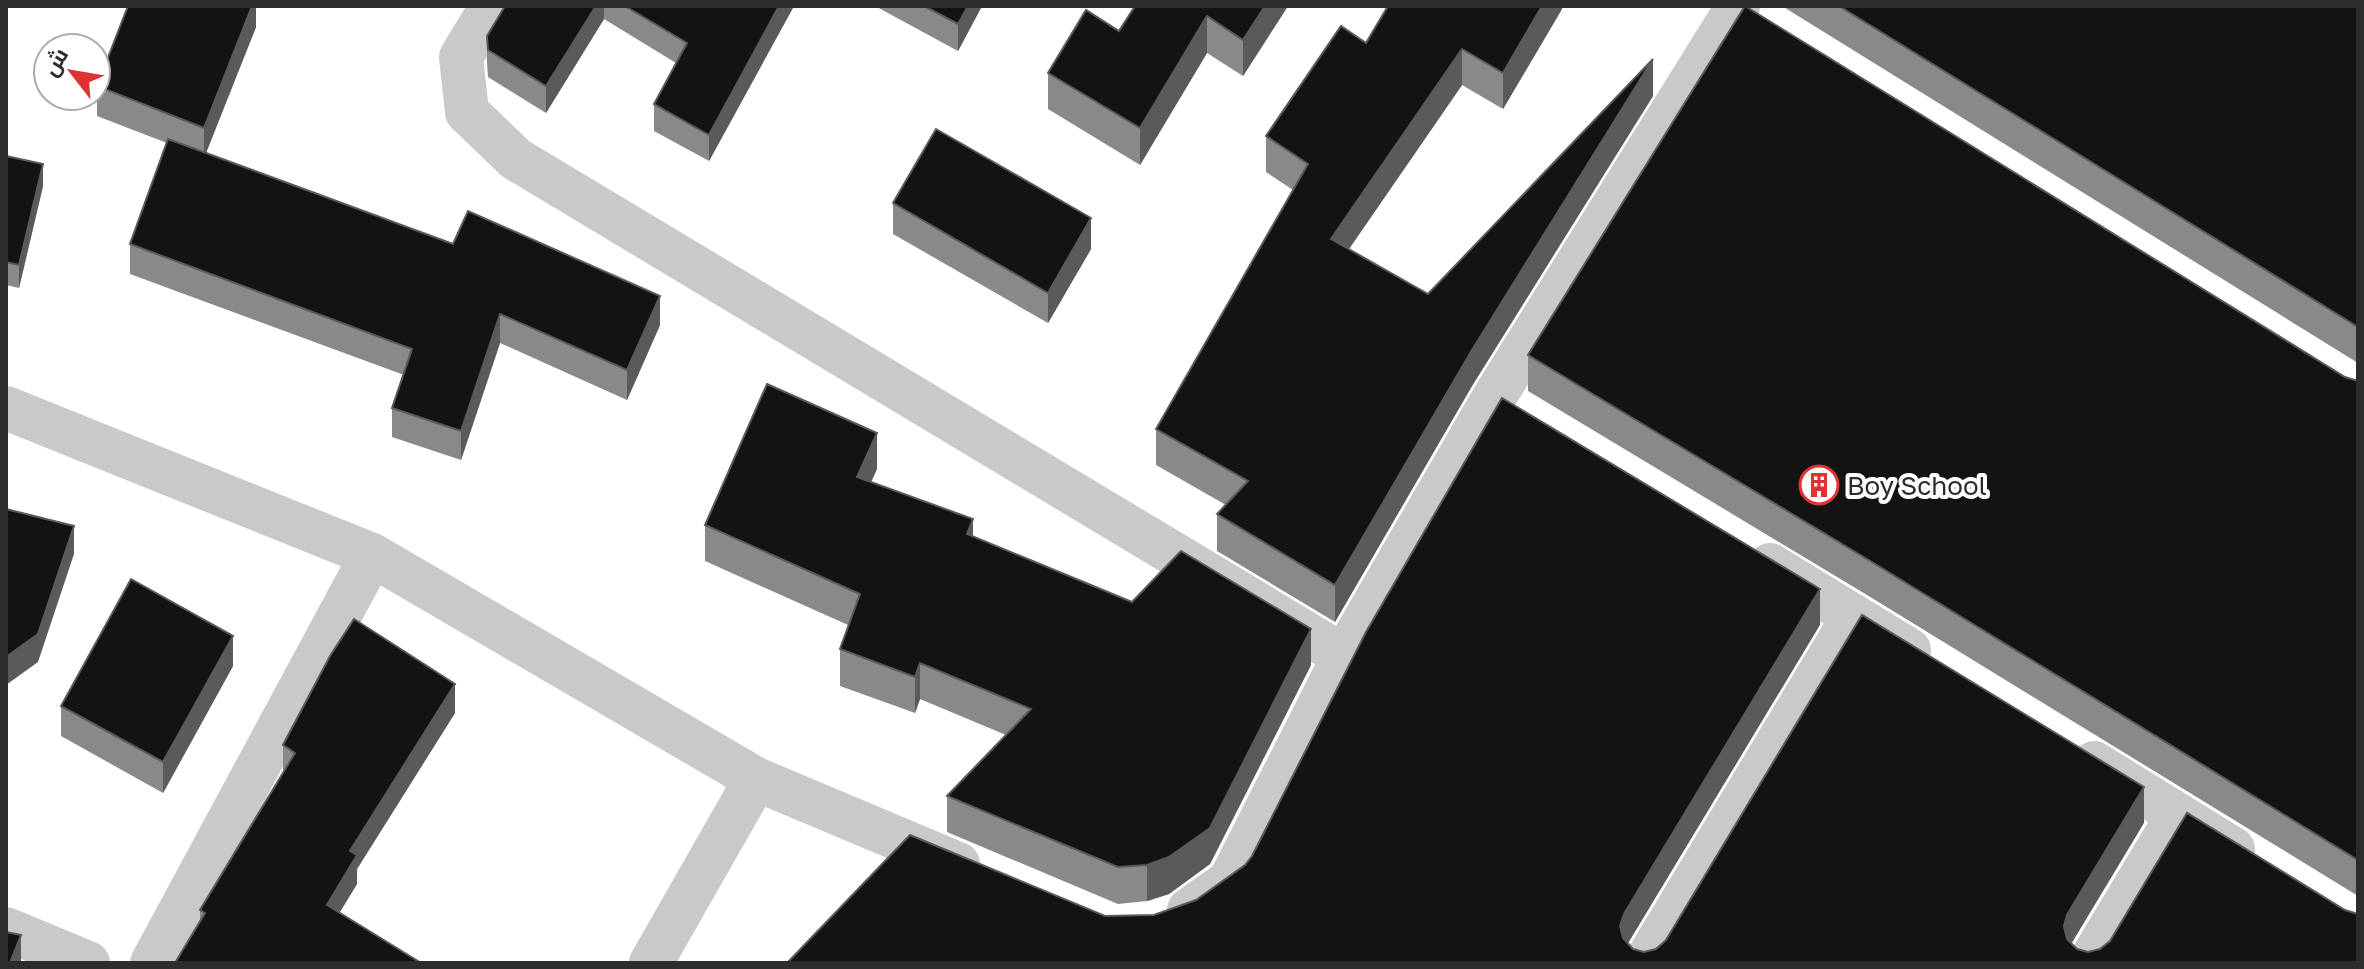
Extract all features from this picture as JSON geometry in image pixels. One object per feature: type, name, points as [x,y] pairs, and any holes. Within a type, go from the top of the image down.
[{"type":"street","points":[[492,6],[461,57],[467,112],[516,159],[1344,656]]},
{"type":"street","points":[[1152,926],[1181,916],[1230,881],[1344,656],[1493,399],[1746,13]]},
{"type":"street","points":[[1493,399],[1533,423]]},
{"type":"street","points":[[6,408],[372,555],[756,779],[999,881]]},
{"type":"street","points":[[1734,543],[1948,674]]},
{"type":"street","points":[[152,963],[372,555]]},
{"type":"street","points":[[1645,963],[1854,616]]},
{"type":"street","points":[[2056,740],[2268,870]]},
{"type":"street","points":[[651,963],[756,779]]},
{"type":"street","points":[[2089,963],[2178,815]]},
{"type":"street","points":[[6,929],[88,963]]},
{"type":"building","points":[[128,6],[252,6],[204,128],[112,92],[112,47]]},
{"type":"building","points":[[505,6],[596,6],[546,86],[488,50],[487,36]]},
{"type":"building","points":[[625,6],[779,6],[709,135],[654,104],[687,43]]},
{"type":"building","points":[[924,6],[968,6],[958,24]]},
{"type":"building","points":[[1135,6],[1265,6],[1243,40],[1207,16],[1140,128],[1048,73],[1086,10],[1119,31]]},
{"type":"building","points":[[1388,6],[1542,6],[1503,73],[1462,49],[1331,239],[1428,294],[1653,59],[1472,350],[1335,585],[1217,514],[1248,481],[1156,429],[1308,164],[1266,136],[1341,26],[1366,43]]},
{"type":"building","points":[[1745,6],[2345,377],[2358,381],[2358,860],[1528,355]]},
{"type":"building","points":[[1839,6],[2358,6],[2358,327]]},
{"type":"building","points":[[936,129],[1091,218],[1048,293],[893,203]]},
{"type":"building","points":[[168,139],[453,244],[468,211],[660,296],[627,370],[500,314],[461,431],[392,408],[412,349],[130,244]]},
{"type":"building","points":[[6,156],[43,164],[19,265],[6,262]]},
{"type":"building","points":[[767,384],[877,433],[857,477],[973,519],[967,534],[1132,602],[1181,551],[1311,629],[1210,828],[1169,857],[1147,865],[1118,867],[947,796],[1031,709],[920,663],[915,677],[840,649],[860,594],[705,525]]},
{"type":"building","points":[[1502,398],[1820,589],[1624,914],[1620,926],[1623,938],[1633,949],[1644,952],[1656,949],[1666,940],[1862,615],[2144,787],[2067,915],[2064,926],[2067,939],[2077,949],[2088,952],[2100,949],[2110,941],[2187,813],[2345,910],[2358,914],[2358,963],[787,963],[910,835],[1105,916],[1154,915],[1196,900],[1245,865],[1366,632]]},
{"type":"building","points":[[6,509],[74,526],[38,634],[6,657]]},
{"type":"building","points":[[131,579],[233,636],[163,762],[61,706]]},
{"type":"building","points":[[354,619],[455,684],[350,851],[357,855],[327,905],[421,963],[175,963],[205,913],[200,910],[295,753],[283,745],[330,656]]},
{"type":"building","points":[[6,932],[21,935],[10,963],[6,963]]},
{"type":"place","name":"Boy School","points":[[1819,485]]}]
